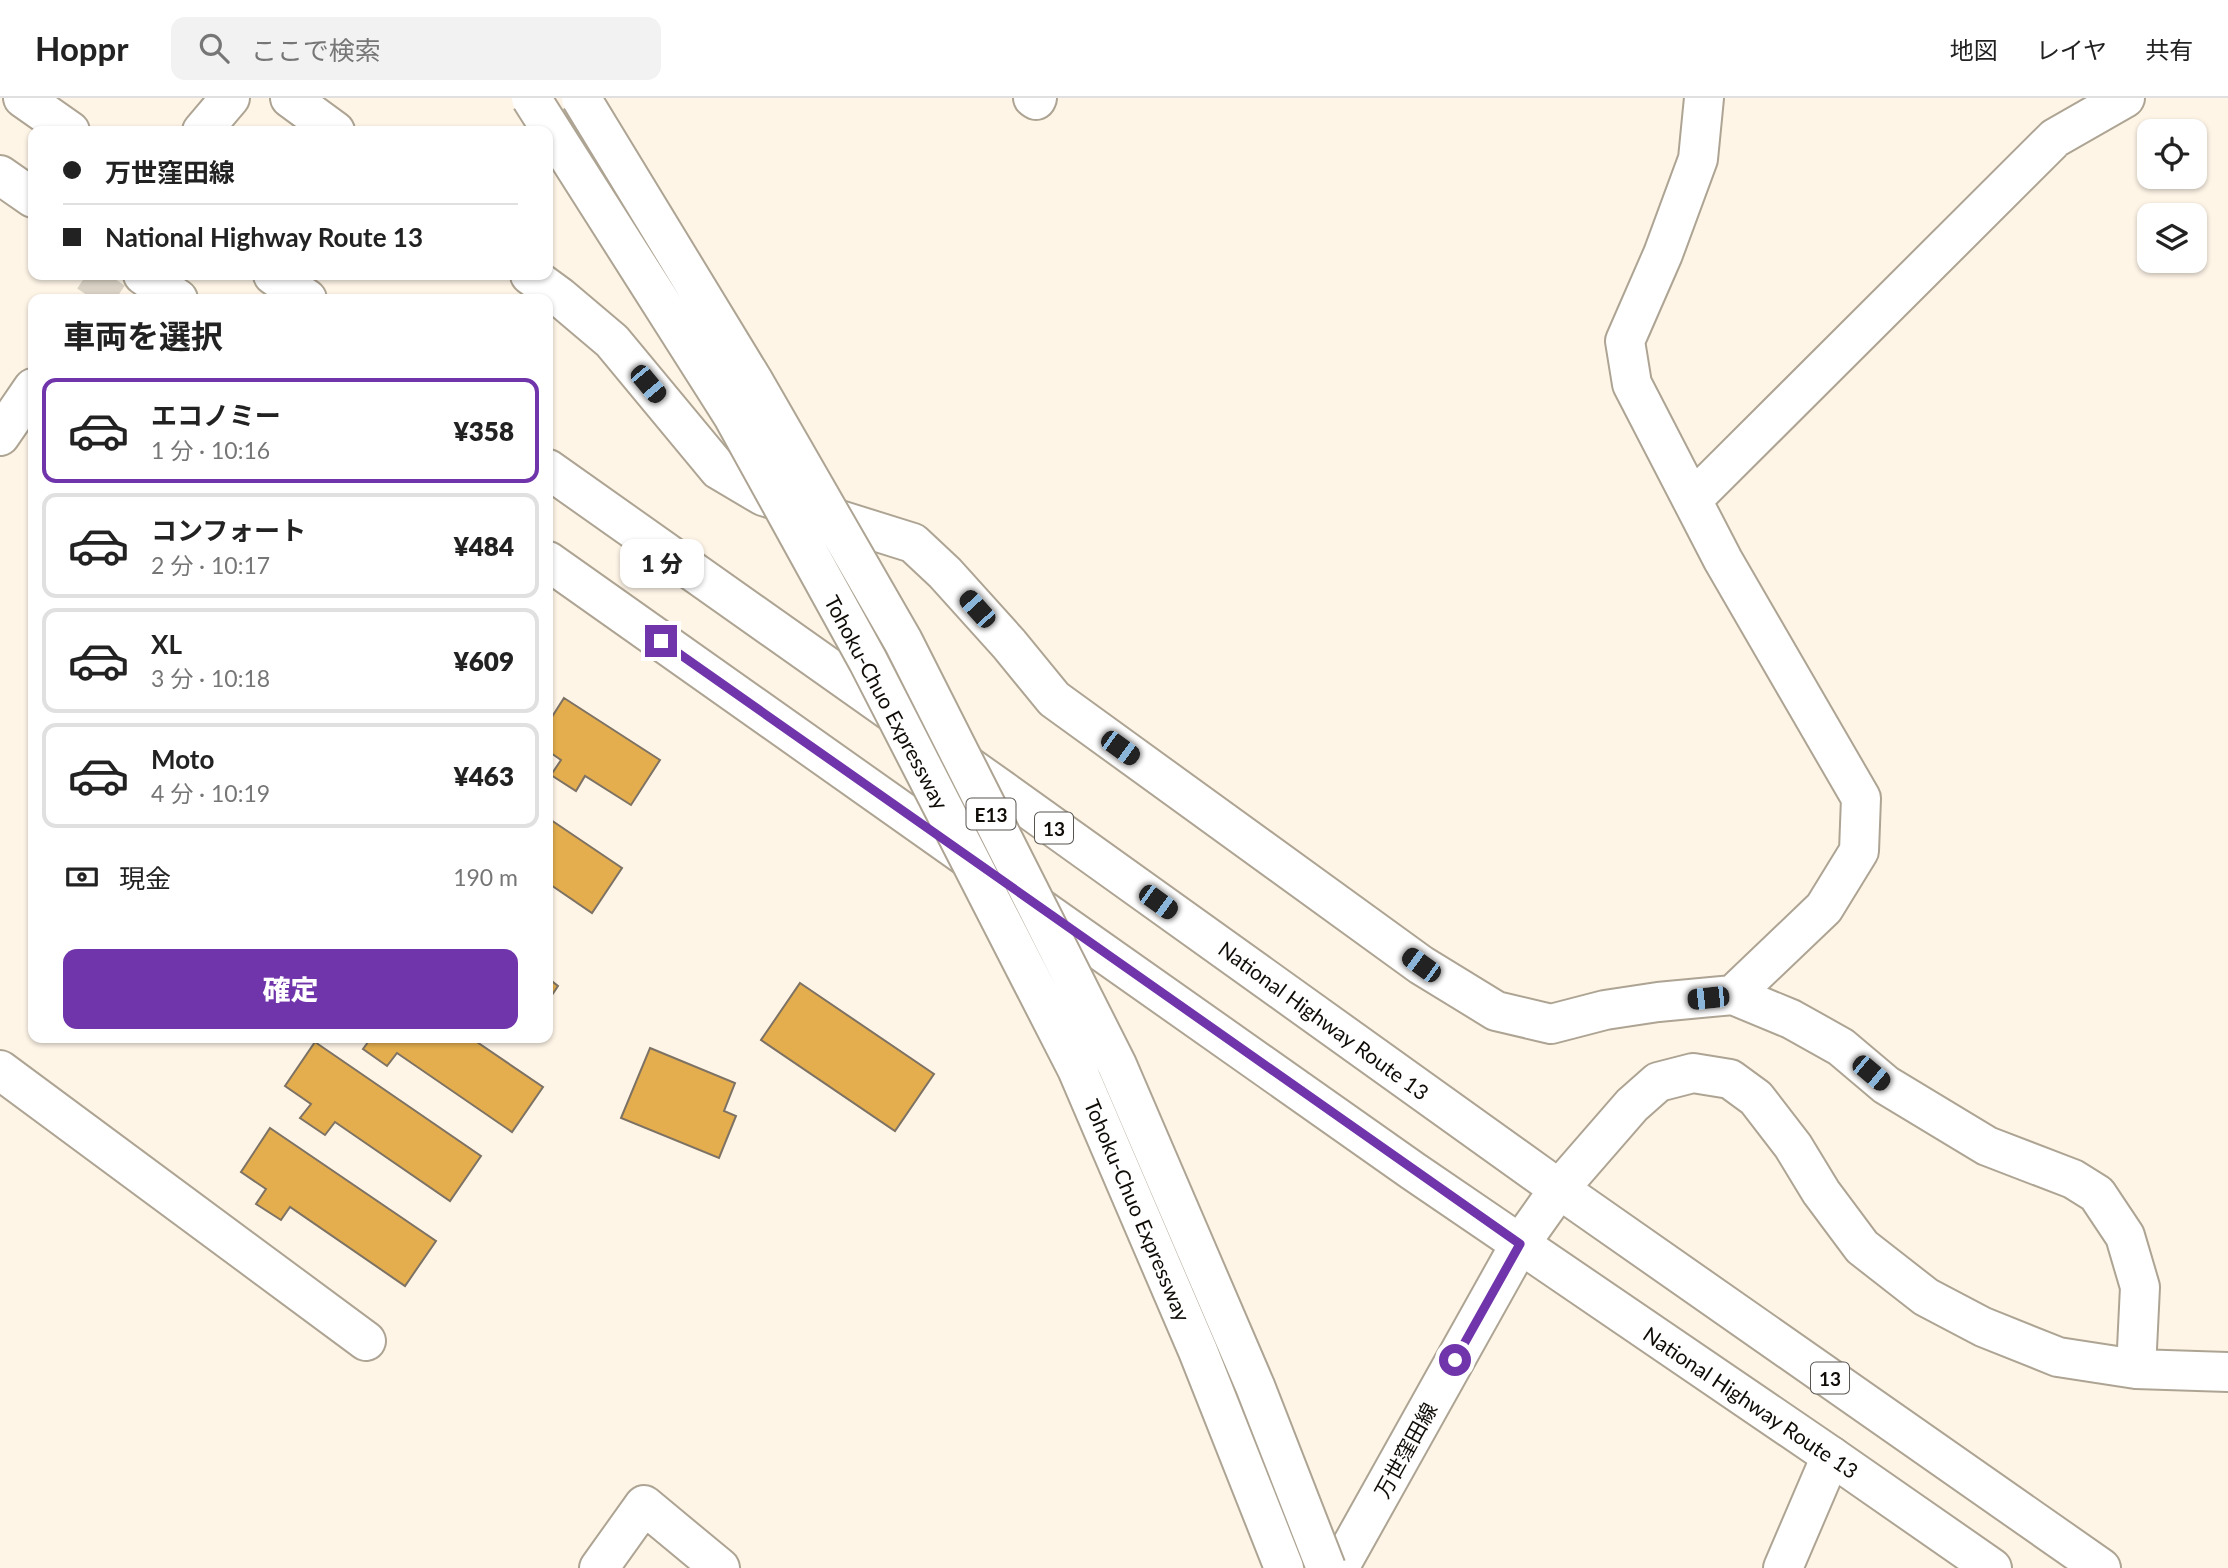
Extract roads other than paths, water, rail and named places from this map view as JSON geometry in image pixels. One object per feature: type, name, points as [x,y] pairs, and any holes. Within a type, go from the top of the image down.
[{"type":"main road","points":[[23,98],[63,126]]},
{"type":"main road","points":[[206,126],[230,98]]},
{"type":"main road","points":[[290,98],[328,126]]},
{"type":"main road","name":"Tohoku-Chuo Expressway","points":[[531,98],[549,126]]},
{"type":"main road","name":"Tohoku-Chuo Expressway","points":[[581,98],[754,382],[903,640],[1117,1065],[1255,1386],[1326,1568]]},
{"type":"main road","points":[[1704,98],[1698,159],[1625,341],[1632,384],[1723,560],[1861,798],[1859,851],[1824,908],[1733,995]]},
{"type":"main road","points":[[1692,500],[2055,138],[2125,98]]},
{"type":"main road","name":"Tohoku-Chuo Expressway","points":[[553,133],[733,415],[874,674],[1083,1082],[1198,1351],[1284,1568]]},
{"type":"main road","points":[[0,175],[28,195]]},
{"type":"main road","points":[[150,280],[171,294]]},
{"type":"main road","points":[[280,280],[300,294]]},
{"type":"main road","points":[[537,280],[612,341],[719,470],[763,496],[913,542],[945,573],[1054,699],[1421,965],[1496,1011],[1551,1024],[1605,1010],[1733,995],[1791,1019],[1841,1047],[1886,1085],[1987,1146],[2073,1179],[2097,1194],[2125,1236],[2140,1287],[2136,1369]]},
{"type":"main road","points":[[0,436],[28,395]]},
{"type":"main road","name":"National Highway Route 13","points":[[553,473],[1559,1189],[2101,1568]]},
{"type":"main road","name":"National Highway Route 13","points":[[553,565],[1520,1244],[1992,1568]]},
{"type":"main road","points":[[0,1070],[366,1341]]},
{"type":"main road","name":"万世窪田線","points":[[1339,1568],[1520,1244],[1559,1189],[1632,1105],[1658,1082],[1693,1073],[1730,1079],[1756,1098],[1786,1136],[1821,1192],[1862,1247],[1926,1297],[1983,1326],[2058,1357],[2136,1369],[2228,1372]]},
{"type":"main road","points":[[1783,1568],[1831,1455]]},
{"type":"main road","points":[[599,1568],[645,1504],[720,1568]]},
{"type":"tunnel","points":[[96,294],[106,280]]}]
